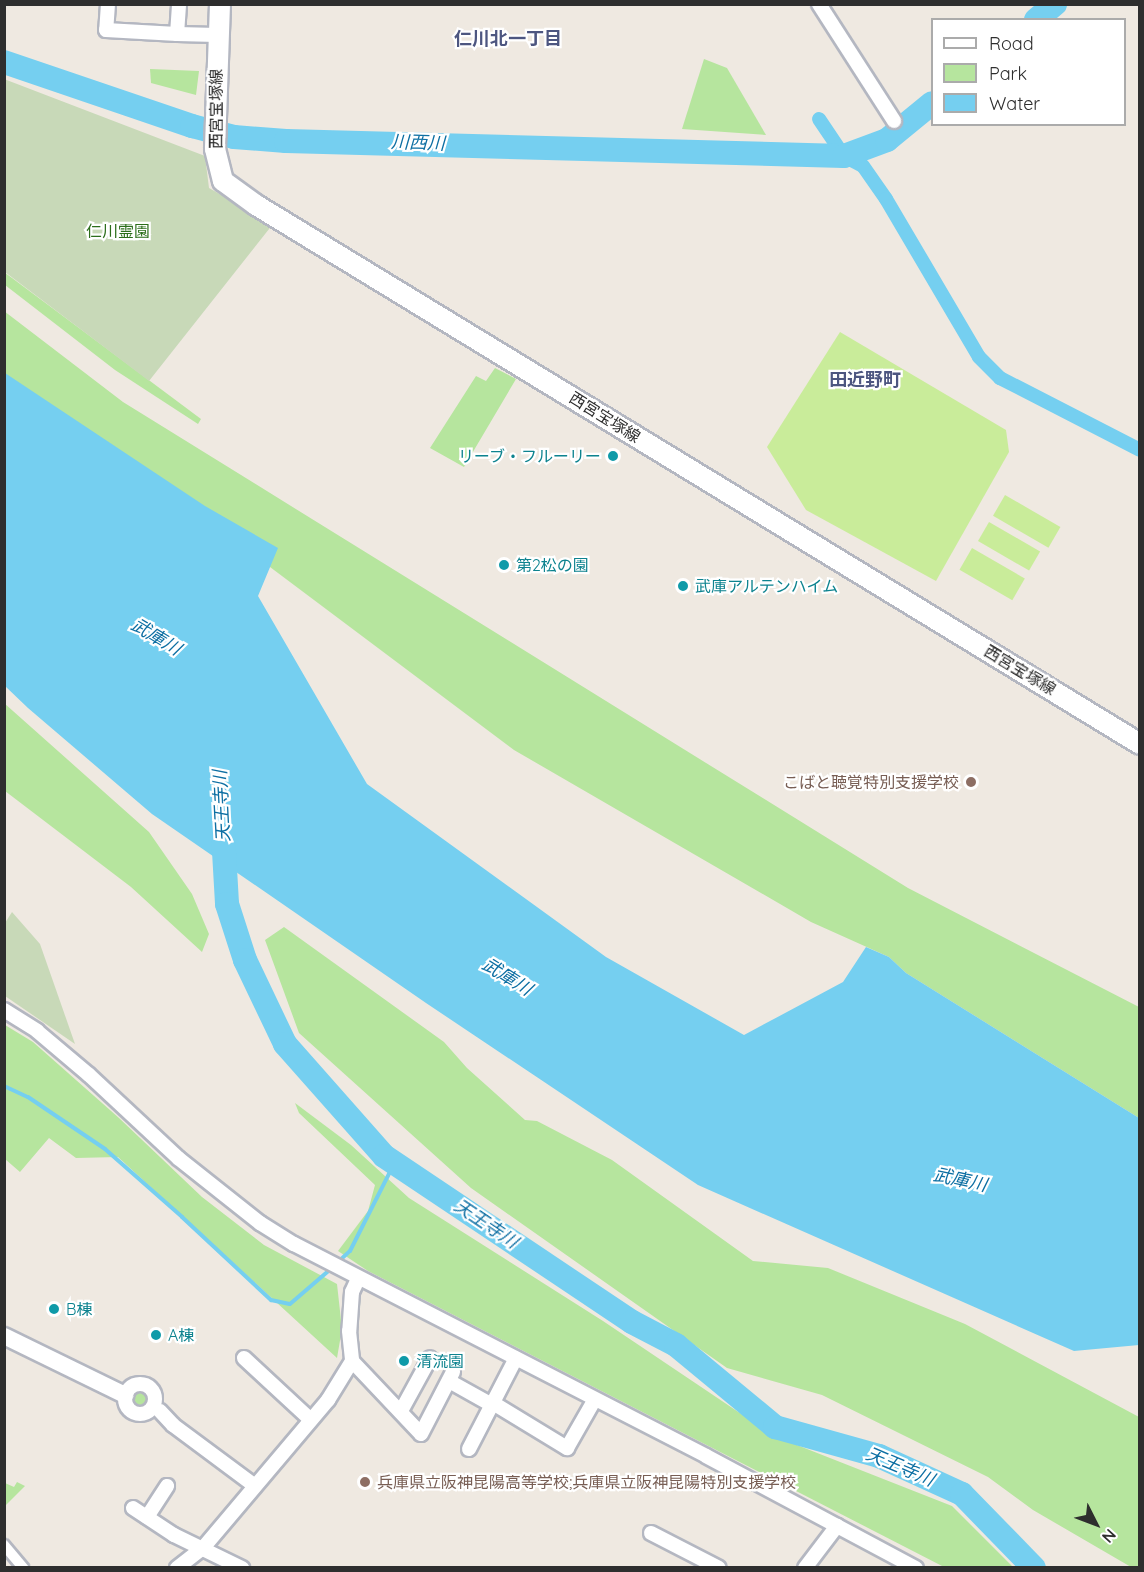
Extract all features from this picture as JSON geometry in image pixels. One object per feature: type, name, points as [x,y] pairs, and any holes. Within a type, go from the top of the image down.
[{"type":"main road","name":"西宮宝塚線","points":[[220,4],[217,35],[215,149],[223,181],[256,205],[1140,744]]},
{"type":"street","points":[[108,4],[106,30],[217,35]]},
{"type":"street","points":[[177,34],[179,4]]},
{"type":"street","points":[[819,4],[894,121]]},
{"type":"street","points":[[4,1010],[46,1038],[178,1158],[260,1223],[358,1279],[516,1358],[916,1568]]},
{"type":"street","points":[[177,1568],[203,1548],[328,1400],[352,1361],[349,1331],[351,1302],[352,1292],[358,1279]]},
{"type":"street","points":[[4,1336],[125,1395]]},
{"type":"street","points":[[244,1358],[311,1420]]},
{"type":"street","points":[[401,1411],[430,1358]]},
{"type":"street","points":[[469,1449],[516,1358]]},
{"type":"street","points":[[352,1361],[421,1434],[451,1376],[493,1403],[518,1413],[552,1434],[567,1448],[595,1399]]},
{"type":"street","points":[[160,1411],[172,1425],[255,1486]]},
{"type":"street","points":[[147,1517],[167,1486]]},
{"type":"street","points":[[133,1508],[174,1536],[243,1568]]},
{"type":"street","points":[[805,1568],[837,1526]]},
{"type":"street","points":[[651,1533],[719,1568]]},
{"type":"street","points":[[4,1545],[23,1568]]},
{"type":"green space","points":[[704,59],[727,68],[766,135],[682,129]]},
{"type":"green space","points":[[150,69],[199,71],[196,95],[151,83]]},
{"type":"green space","name":"仁川霊園","points":[[4,79],[205,156],[209,188],[273,224],[149,381],[5,272]]},
{"type":"green space","points":[[4,272],[201,419],[198,424],[115,370],[5,285]]},
{"type":"green space","points":[[4,311],[123,402],[908,888],[1139,1007],[1139,1118],[906,973],[889,957],[811,922],[514,750],[262,561],[5,395]]},
{"type":"green space","points":[[840,332],[1006,430],[1009,452],[936,581],[806,510],[767,447]]},
{"type":"green space","points":[[495,368],[516,379],[464,467],[430,448],[476,376],[486,381]]},
{"type":"green space","points":[[1005,495],[1060,527],[1048,548],[993,516]]},
{"type":"green space","points":[[989,522],[1040,552],[1029,571],[978,541]]},
{"type":"green space","points":[[972,548],[1025,578],[1012,600],[960,570]]},
{"type":"green space","points":[[4,703],[149,832],[192,894],[209,934],[202,952],[131,887],[5,791]]},
{"type":"green space","points":[[12,912],[40,944],[75,1044],[5,996],[5,923]]},
{"type":"green space","points":[[284,927],[444,1042],[467,1068],[525,1120],[537,1121],[612,1160],[753,1261],[828,1268],[965,1324],[1139,1417],[1139,1567],[1131,1567],[1033,1510],[988,1477],[822,1395],[727,1368],[471,1188],[299,1033],[265,940]]},
{"type":"green space","points":[[5,1025],[33,1042],[119,1118],[202,1197],[264,1245],[337,1284],[342,1329],[337,1358],[118,1157],[76,1158],[49,1138],[20,1172],[5,1159]]},
{"type":"green space","points":[[295,1103],[351,1145],[409,1198],[603,1321],[774,1436],[952,1506],[1013,1567],[944,1567],[368,1271],[338,1251],[368,1211],[375,1185],[299,1113]]},
{"type":"green space","points":[[140,1391],[148,1399],[140,1407],[132,1399]]},
{"type":"green space","points":[[17,1482],[25,1486],[5,1506],[5,1483],[14,1487]]},
{"type":"water","name":"武庫川","points":[[5,373],[205,506],[278,548],[258,596],[367,784],[606,957],[744,1035],[843,982],[866,947],[889,957],[906,973],[1139,1118],[1139,1345],[1074,1351],[698,1185],[426,1003],[152,814],[28,708],[5,686]]},
{"type":"waterway","points":[[1038,18],[1055,4]]},
{"type":"waterway","name":"川西川","points":[[4,62],[192,126],[234,137],[286,141],[844,156],[887,140],[931,104]]},
{"type":"waterway","points":[[819,119],[844,156],[863,166],[886,199],[979,357],[1000,378],[1140,450]]},
{"type":"waterway","name":"天王寺川","points":[[223,834],[227,904],[245,960],[285,1044],[384,1156],[632,1322],[676,1345],[775,1427],[879,1456],[962,1494],[1034,1568]]},
{"type":"waterway","points":[[4,1086],[28,1097],[105,1149],[271,1300],[290,1304],[333,1267]]},
{"type":"waterway","points":[[338,1262],[350,1251],[394,1164]]},
{"type":"place","name":"リーブ・フルーリー","points":[[613,456]]},
{"type":"place","name":"第2松の園","points":[[504,565]]},
{"type":"place","name":"武庫アルテンハイム","points":[[683,586]]},
{"type":"place","name":"こばと聴覚特別支援学校","points":[[971,782]]},
{"type":"place","name":"B棟","points":[[54,1309]]},
{"type":"place","name":"A棟","points":[[156,1335]]},
{"type":"place","name":"清流園","points":[[404,1361]]},
{"type":"place","name":"兵庫県立阪神昆陽高等学校;兵庫県立阪神昆陽特別支援学校","points":[[365,1482]]},
{"type":"district","name":"仁川北一丁目","points":[[508,39]]},
{"type":"district","name":"田近野町","points":[[865,380]]}]
